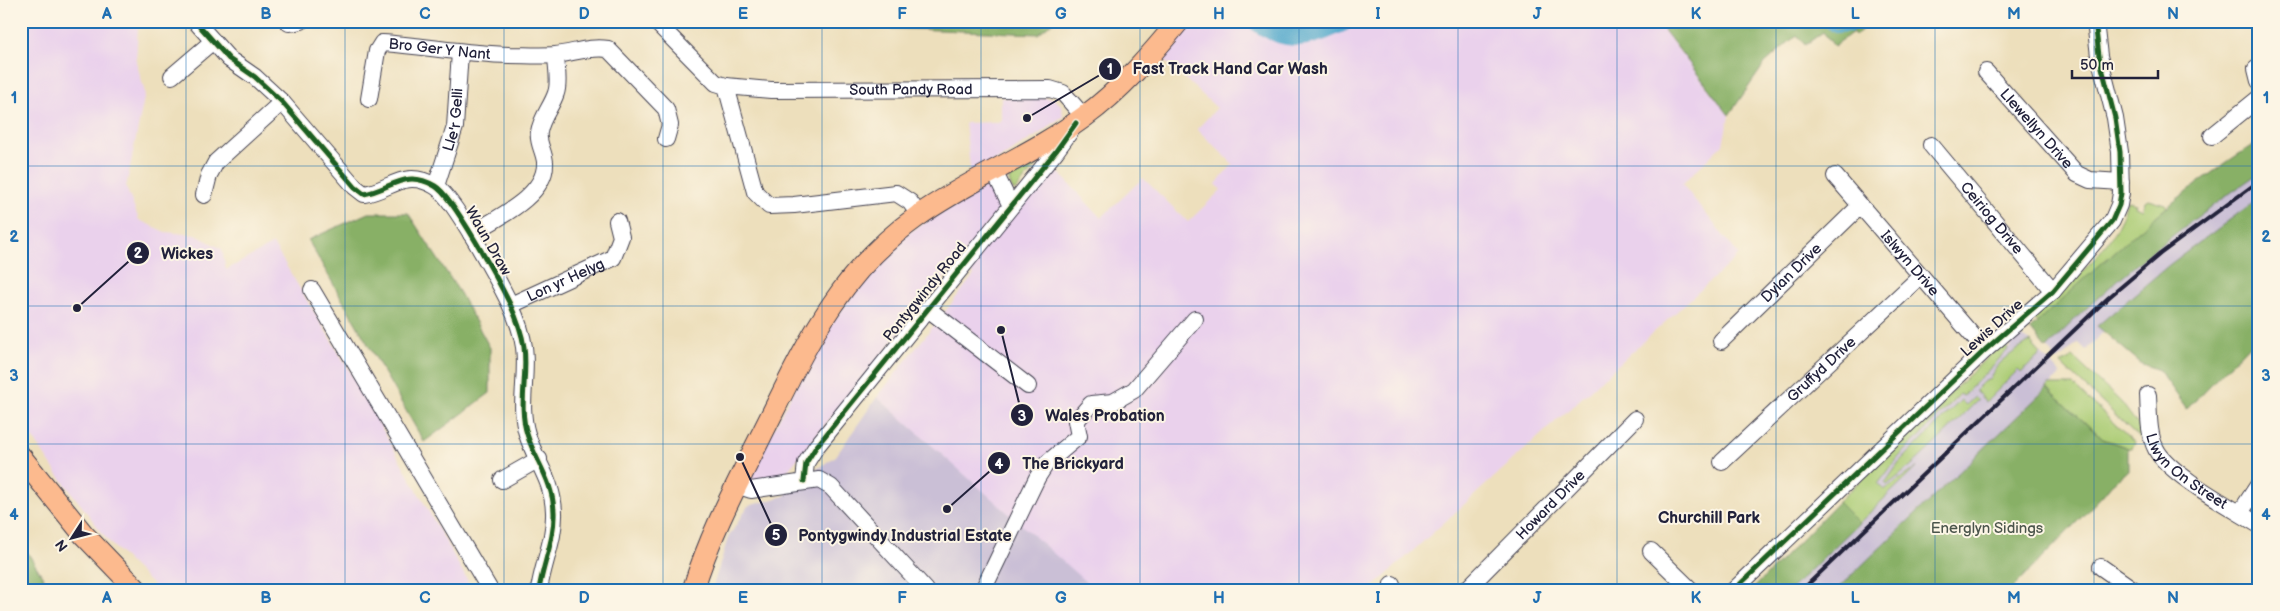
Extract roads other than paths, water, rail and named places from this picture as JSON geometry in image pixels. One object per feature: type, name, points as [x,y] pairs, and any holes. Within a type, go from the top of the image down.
[{"type":"main road","name":"Pontygwindy Road","points":[[693,590],[736,485],[814,331],[861,265],[889,238],[919,216],[1080,120],[1123,84],[1148,59],[1179,21]]},
{"type":"main road","points":[[21,457],[84,535],[137,590]]},
{"type":"street","points":[[655,21],[716,83],[726,86],[755,192],[769,206],[794,205],[896,193],[910,202],[919,216]]},
{"type":"street","name":"Lewis Drive","points":[[1734,590],[1985,350],[2053,291],[2112,221],[2119,205],[2121,182],[2115,118],[2099,56],[2095,21]]},
{"type":"street","points":[[197,23],[229,59],[255,78],[282,102],[355,187],[364,194],[375,192],[394,181],[416,179],[436,186]]},
{"type":"street","points":[[172,76],[213,41]]},
{"type":"street","name":"Bro Ger Y Nant","points":[[369,99],[377,51],[382,43],[460,52],[556,54],[596,47],[608,49],[666,109],[670,125],[666,139]]},
{"type":"street","name":"Lle'r Gelli","points":[[436,186],[455,127],[460,52]]},
{"type":"street","points":[[470,234],[514,208],[533,192],[542,177],[545,163],[538,140],[539,131],[556,92],[556,54]]},
{"type":"street","points":[[2259,67],[2256,69],[2259,81]]},
{"type":"street","name":"Llewellyn Drive","points":[[1986,72],[2077,174],[2090,180],[2121,182]]},
{"type":"street","name":"South Pandy Road","points":[[726,86],[771,90],[1050,89],[1063,93],[1080,120]]},
{"type":"street","points":[[2212,136],[2259,98]]},
{"type":"street","points":[[204,195],[208,175],[216,162],[282,102]]},
{"type":"street","name":"Pontygwindy Road","points":[[804,481],[806,463],[816,447],[1080,120]]},
{"type":"street","name":"Ceiriog Drive","points":[[1931,145],[2053,291]]},
{"type":"street","points":[[994,172],[1011,206]]},
{"type":"street","name":"Islwyn Drive","points":[[1835,176],[1985,350]]},
{"type":"street","name":"Waun Draw","points":[[436,186],[451,201],[510,305],[524,348],[522,412],[527,434],[547,479],[554,510],[553,535],[539,590]]},
{"type":"street","name":"Dylan Drive","points":[[1721,341],[1860,206]]},
{"type":"street","name":"Lon yr Helyg","points":[[510,305],[613,258],[621,238],[618,221]]},
{"type":"street","name":"Gruffyd Drive","points":[[1722,462],[1921,276]]},
{"type":"street","points":[[312,290],[490,590]]},
{"type":"street","points":[[928,309],[1028,386]]},
{"type":"street","points":[[982,590],[1042,471],[1061,450],[1079,436],[1076,421],[1091,404],[1113,402],[1134,390],[1195,319]]},
{"type":"street","name":"Llwyn On Street","points":[[2148,395],[2156,449],[2173,469],[2259,525]]},
{"type":"street","name":"Howard Drive","points":[[1466,590],[1635,419]]},
{"type":"street","points":[[502,480],[539,459]]},
{"type":"street","points":[[736,485],[751,490],[819,480],[831,487],[926,590]]},
{"type":"street","points":[[2240,513],[2259,484]]},
{"type":"street","points":[[1651,551],[1691,590]]},
{"type":"street","points":[[2101,567],[2134,590]]},
{"type":"waterway","points":[[1258,21],[1280,33],[1290,35],[1310,34],[1343,21]]},
{"type":"waterway","points":[[1821,21],[1835,31],[1851,30]]},
{"type":"railway","points":[[1802,590],[2108,298],[2160,254],[2259,181]]},
{"type":"place","name":"Fast Track Hand Car Wash","points":[[1027,118]]},
{"type":"place","name":"Wickes","points":[[77,308]]},
{"type":"place","name":"Wales Probation","points":[[1001,330]]},
{"type":"place","name":"Pontygwindy Industrial Estate","points":[[740,457]]},
{"type":"place","name":"The Brickyard","points":[[947,509]]},
{"type":"district","name":"Churchill Park","points":[[1709,518]]},
{"type":"park label","name":"Energlyn Sidings","points":[[1987,528]]}]
